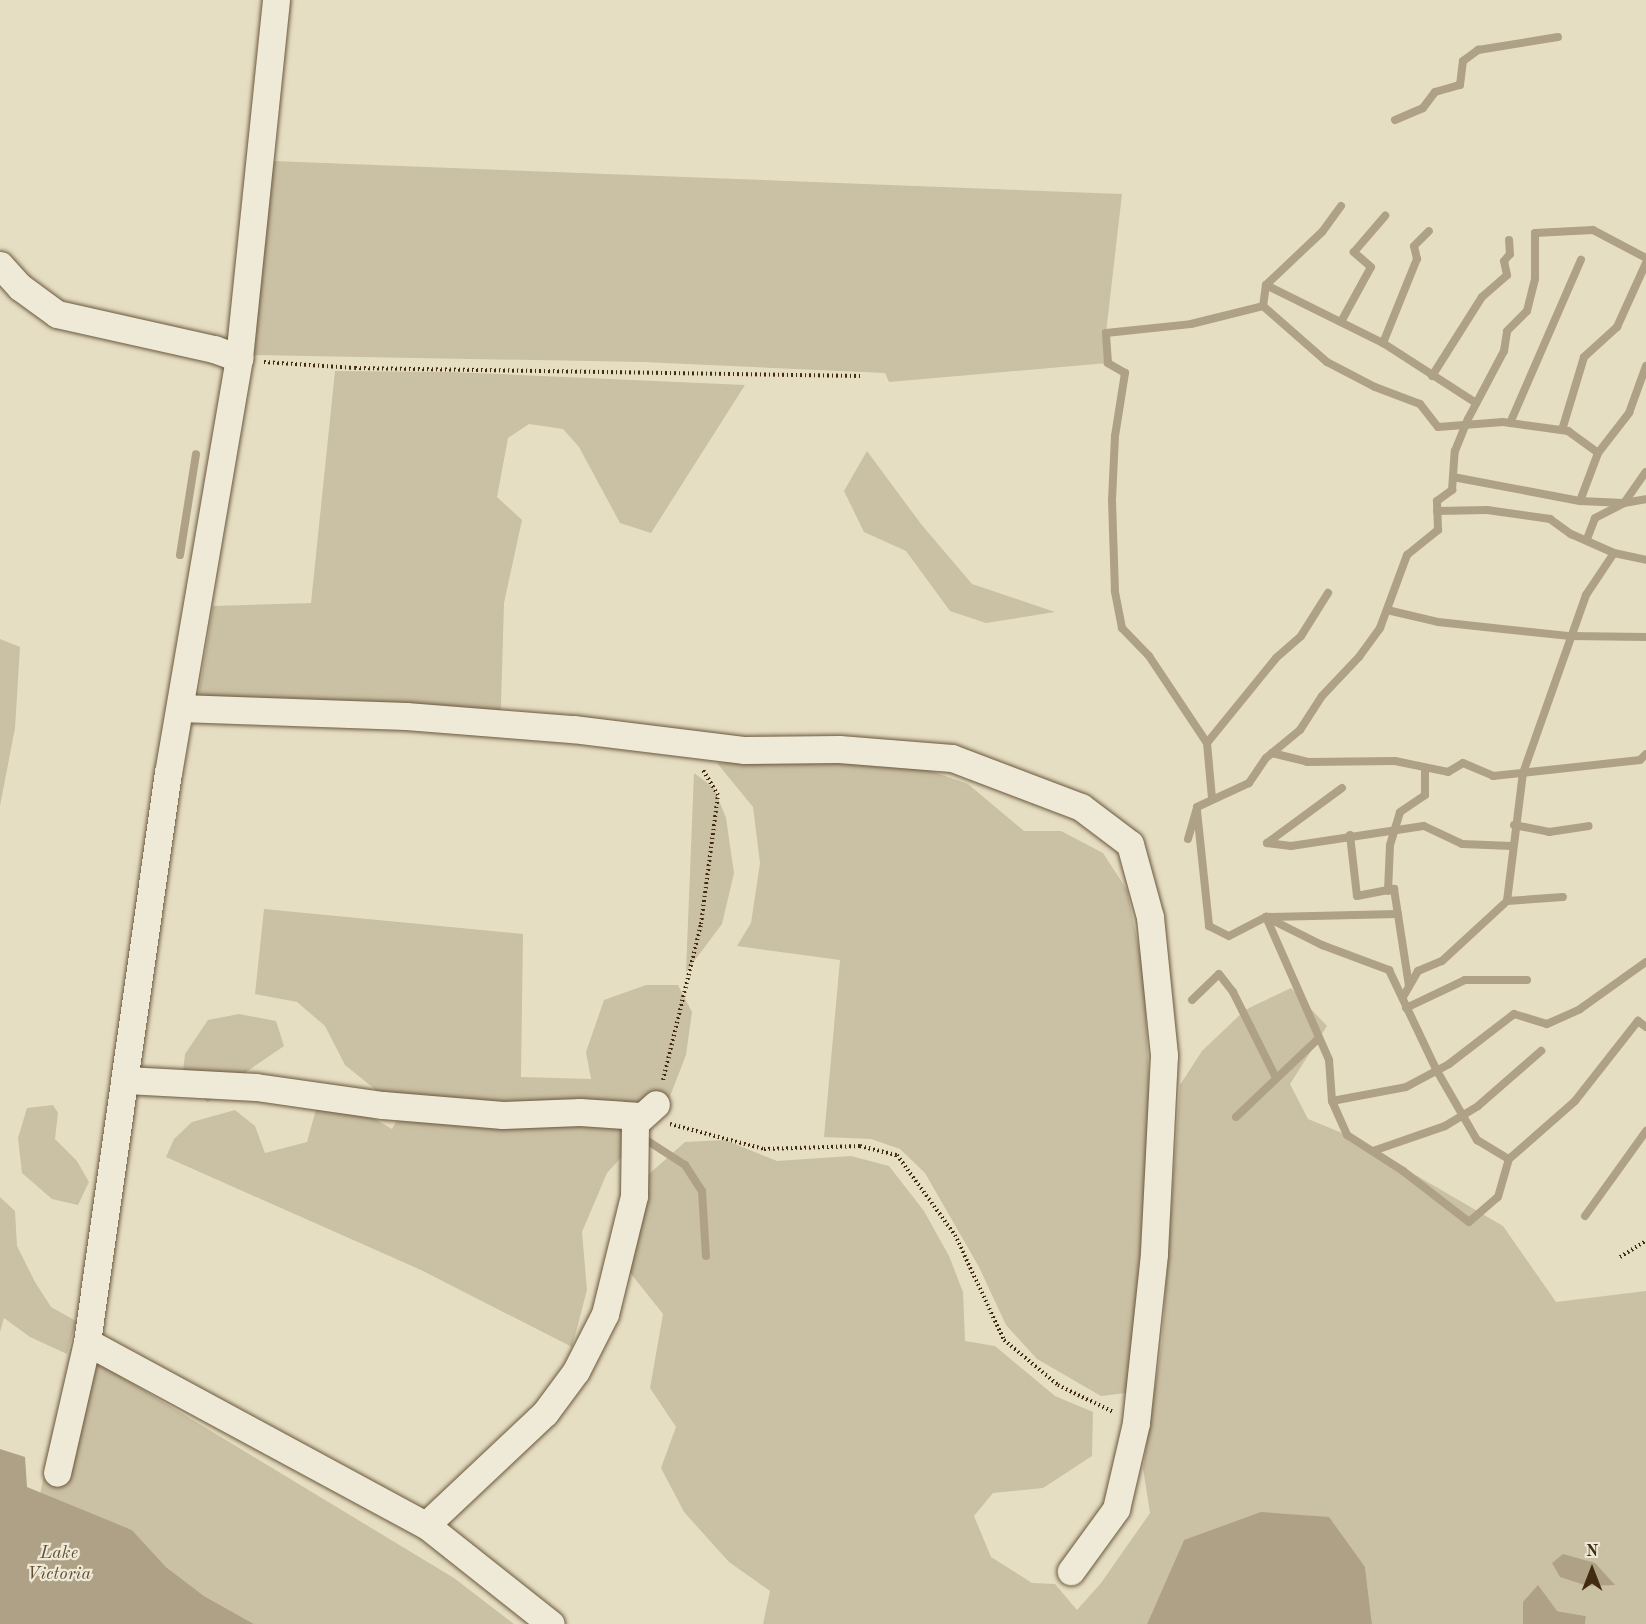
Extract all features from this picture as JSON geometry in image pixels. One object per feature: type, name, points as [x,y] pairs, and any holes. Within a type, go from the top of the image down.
[{"type":"street","points":[[57,1473],[87,1342],[180,708],[240,358],[276,0]]},
{"type":"street","points":[[0,265],[20,287],[57,314],[214,349],[240,358]]},
{"type":"street","points":[[180,708],[405,716],[670,739],[745,750],[839,749],[952,758],[1081,807],[1130,844],[1150,917],[1164,1055],[1154,1254],[1136,1423],[1116,1509],[1071,1571]]},
{"type":"street","points":[[126,1080],[256,1088],[383,1105],[503,1115],[648,1110]]},
{"type":"street","points":[[426,1525],[545,1413],[576,1371],[605,1314],[634,1196],[635,1123],[648,1110]]},
{"type":"street","points":[[87,1342],[426,1525],[551,1624]]},
{"type":"path","points":[[240,358],[355,368],[862,376]]},
{"type":"path","points":[[670,739],[710,777],[718,795],[701,924],[648,1110],[765,1149],[860,1146],[897,1155],[955,1235],[1004,1340],[1058,1385],[1136,1423]]},
{"type":"path","points":[[1620,1257],[1646,1241]]},
{"type":"shaded area","points":[[273,161],[1122,194],[1106,333],[1108,363],[889,382],[885,373],[643,362],[249,355]]},
{"type":"shaded area","points":[[335,371],[451,372],[745,385],[651,533],[620,523],[579,447],[563,429],[529,424],[508,438],[497,497],[522,520],[504,603],[500,738],[287,720],[206,708],[199,692],[213,606],[311,603]]},
{"type":"shaded area","points":[[867,451],[921,524],[972,584],[1055,612],[986,623],[950,611],[906,551],[864,532],[844,491]]},
{"type":"shaded area","points":[[0,639],[20,647],[15,728],[0,806]]},
{"type":"shaded area","points":[[782,758],[905,762],[968,784],[1024,831],[1061,831],[1103,853],[1127,890],[1144,974],[1150,1106],[1134,1348],[1126,1393],[1101,1396],[1037,1359],[1006,1325],[979,1267],[925,1173],[900,1149],[871,1139],[824,1137],[840,960],[737,946],[751,923],[760,863],[753,807],[717,763]]},
{"type":"shaded area","points":[[694,773],[714,788],[726,818],[734,873],[722,924],[686,972]]},
{"type":"shaded area","points":[[264,909],[523,934],[521,1077],[591,1079],[586,1052],[604,1000],[646,985],[678,985],[692,1012],[686,1055],[665,1109],[607,1173],[582,1232],[587,1290],[572,1347],[421,1270],[166,1157],[174,1139],[192,1122],[235,1110],[255,1126],[265,1153],[307,1142],[318,1102],[352,1106],[392,1129],[402,1111],[345,1065],[325,1026],[297,1002],[255,994]]},
{"type":"shaded area","points":[[1291,988],[1327,1026],[1290,1084],[1308,1119],[1347,1135],[1503,1226],[1556,1302],[1646,1291],[1646,1624],[1585,1624],[1586,1616],[1558,1611],[1523,1624],[1372,1624],[1365,1567],[1184,1540],[1147,1624],[763,1624],[770,1591],[729,1562],[684,1512],[661,1468],[676,1427],[650,1388],[663,1314],[620,1260],[626,1209],[648,1175],[685,1142],[725,1140],[777,1161],[851,1156],[889,1166],[924,1211],[949,1256],[963,1292],[965,1341],[995,1346],[1055,1396],[1093,1412],[1092,1456],[1043,1488],[993,1493],[974,1516],[991,1557],[1032,1583],[1055,1584],[1077,1610],[1101,1583],[1150,1513],[1143,1468],[1162,1342],[1180,1085],[1202,1051],[1245,1010]]},
{"type":"shaded area","points":[[239,1014],[276,1021],[284,1046],[246,1072],[231,1091],[207,1102],[183,1072],[185,1054],[208,1020]]},
{"type":"shaded area","points":[[53,1105],[58,1113],[55,1139],[77,1161],[89,1182],[78,1205],[52,1199],[22,1173],[18,1138],[27,1108]]},
{"type":"shaded area","points":[[0,1197],[15,1211],[17,1246],[35,1282],[51,1307],[76,1321],[67,1354],[30,1337],[4,1318],[0,1332]]},
{"type":"shaded area","points":[[72,1347],[454,1578],[514,1624],[254,1624],[204,1596],[166,1567],[132,1530],[40,1494]]},
{"type":"water","name":"Lake Victoria","points":[[0,1449],[25,1457],[27,1487],[132,1530],[166,1567],[204,1596],[254,1624],[0,1624]]},
{"type":"water","points":[[1261,1512],[1329,1517],[1365,1567],[1372,1624],[1147,1624],[1184,1540]]},
{"type":"water","points":[[1563,1554],[1595,1563],[1615,1585],[1588,1586],[1560,1577],[1552,1563]]},
{"type":"water","points":[[1538,1585],[1557,1611],[1586,1616],[1585,1624],[1523,1624],[1523,1602]]},
{"type":"waterway","points":[[1395,120],[1423,108],[1435,92],[1460,85],[1463,61],[1478,50],[1558,37]]},
{"type":"waterway","points":[[1341,206],[1322,232],[1266,285],[1383,343],[1476,403]]},
{"type":"waterway","points":[[1342,320],[1371,267],[1354,252],[1385,216]]},
{"type":"waterway","points":[[1188,839],[1197,807],[1249,783],[1266,758],[1300,730],[1322,696],[1359,657],[1380,628],[1407,555],[1438,530],[1437,501],[1452,490],[1455,451],[1468,419],[1504,351],[1507,331],[1527,311],[1535,279],[1535,233],[1593,230],[1646,258]]},
{"type":"waterway","points":[[1383,343],[1417,259],[1414,246],[1429,231]]},
{"type":"waterway","points":[[1432,376],[1482,297],[1507,275],[1504,261],[1510,254],[1509,240]]},
{"type":"waterway","points":[[1510,423],[1581,260]]},
{"type":"waterway","points":[[1562,430],[1584,357],[1617,327],[1646,263]]},
{"type":"waterway","points":[[1266,285],[1263,306],[1327,362],[1375,387],[1420,404],[1438,427],[1503,422],[1568,431],[1598,453]]},
{"type":"waterway","points":[[1212,798],[1207,743],[1149,656],[1122,628],[1115,591],[1112,500],[1115,436],[1125,373],[1108,363],[1106,333],[1191,324],[1263,306]]},
{"type":"waterway","points":[[1580,501],[1598,453],[1629,413],[1646,366]]},
{"type":"waterway","points":[[180,555],[196,454]]},
{"type":"waterway","points":[[1453,477],[1580,501],[1624,503],[1646,472]]},
{"type":"waterway","points":[[1587,539],[1595,518],[1624,503],[1646,499]]},
{"type":"waterway","points":[[1437,511],[1487,510],[1550,519],[1571,534],[1614,553],[1646,560]]},
{"type":"waterway","points":[[1507,901],[1523,773],[1586,595],[1614,553]]},
{"type":"waterway","points":[[1207,743],[1276,658],[1301,636],[1328,593]]},
{"type":"waterway","points":[[1387,610],[1438,622],[1570,636],[1646,637]]},
{"type":"waterway","points":[[1272,753],[1307,762],[1395,761],[1448,772],[1463,763],[1493,776],[1640,760],[1646,754]]},
{"type":"waterway","points":[[1388,891],[1390,845],[1400,812],[1425,795],[1425,769]]},
{"type":"waterway","points":[[1342,788],[1267,843],[1291,846],[1424,826],[1462,844],[1512,846]]},
{"type":"waterway","points":[[1197,811],[1209,926],[1229,936],[1266,917],[1322,945],[1389,970],[1437,1071],[1477,1140],[1509,1159]]},
{"type":"waterway","points":[[1514,825],[1549,832],[1589,826]]},
{"type":"waterway","points":[[1350,835],[1357,896],[1394,889],[1409,986]]},
{"type":"waterway","points":[[1403,997],[1418,971],[1442,961],[1507,901],[1563,897]]},
{"type":"waterway","points":[[1398,914],[1266,917],[1329,1060],[1332,1101],[1347,1135],[1403,1171],[1469,1222],[1498,1197],[1509,1159],[1575,1101],[1638,1021],[1646,1027]]},
{"type":"waterway","points":[[1332,1101],[1406,1087],[1449,1064],[1514,1014],[1547,1024],[1580,1009],[1646,962]]},
{"type":"waterway","points":[[1192,1000],[1219,974],[1233,992],[1275,1076]]},
{"type":"waterway","points":[[1406,1008],[1465,980],[1527,980]]},
{"type":"waterway","points":[[1236,1117],[1318,1039]]},
{"type":"waterway","points":[[1373,1151],[1445,1126],[1478,1106],[1541,1051]]},
{"type":"waterway","points":[[1585,1216],[1646,1131]]},
{"type":"waterway","points":[[640,1136],[685,1165],[702,1191],[706,1256]]}]
